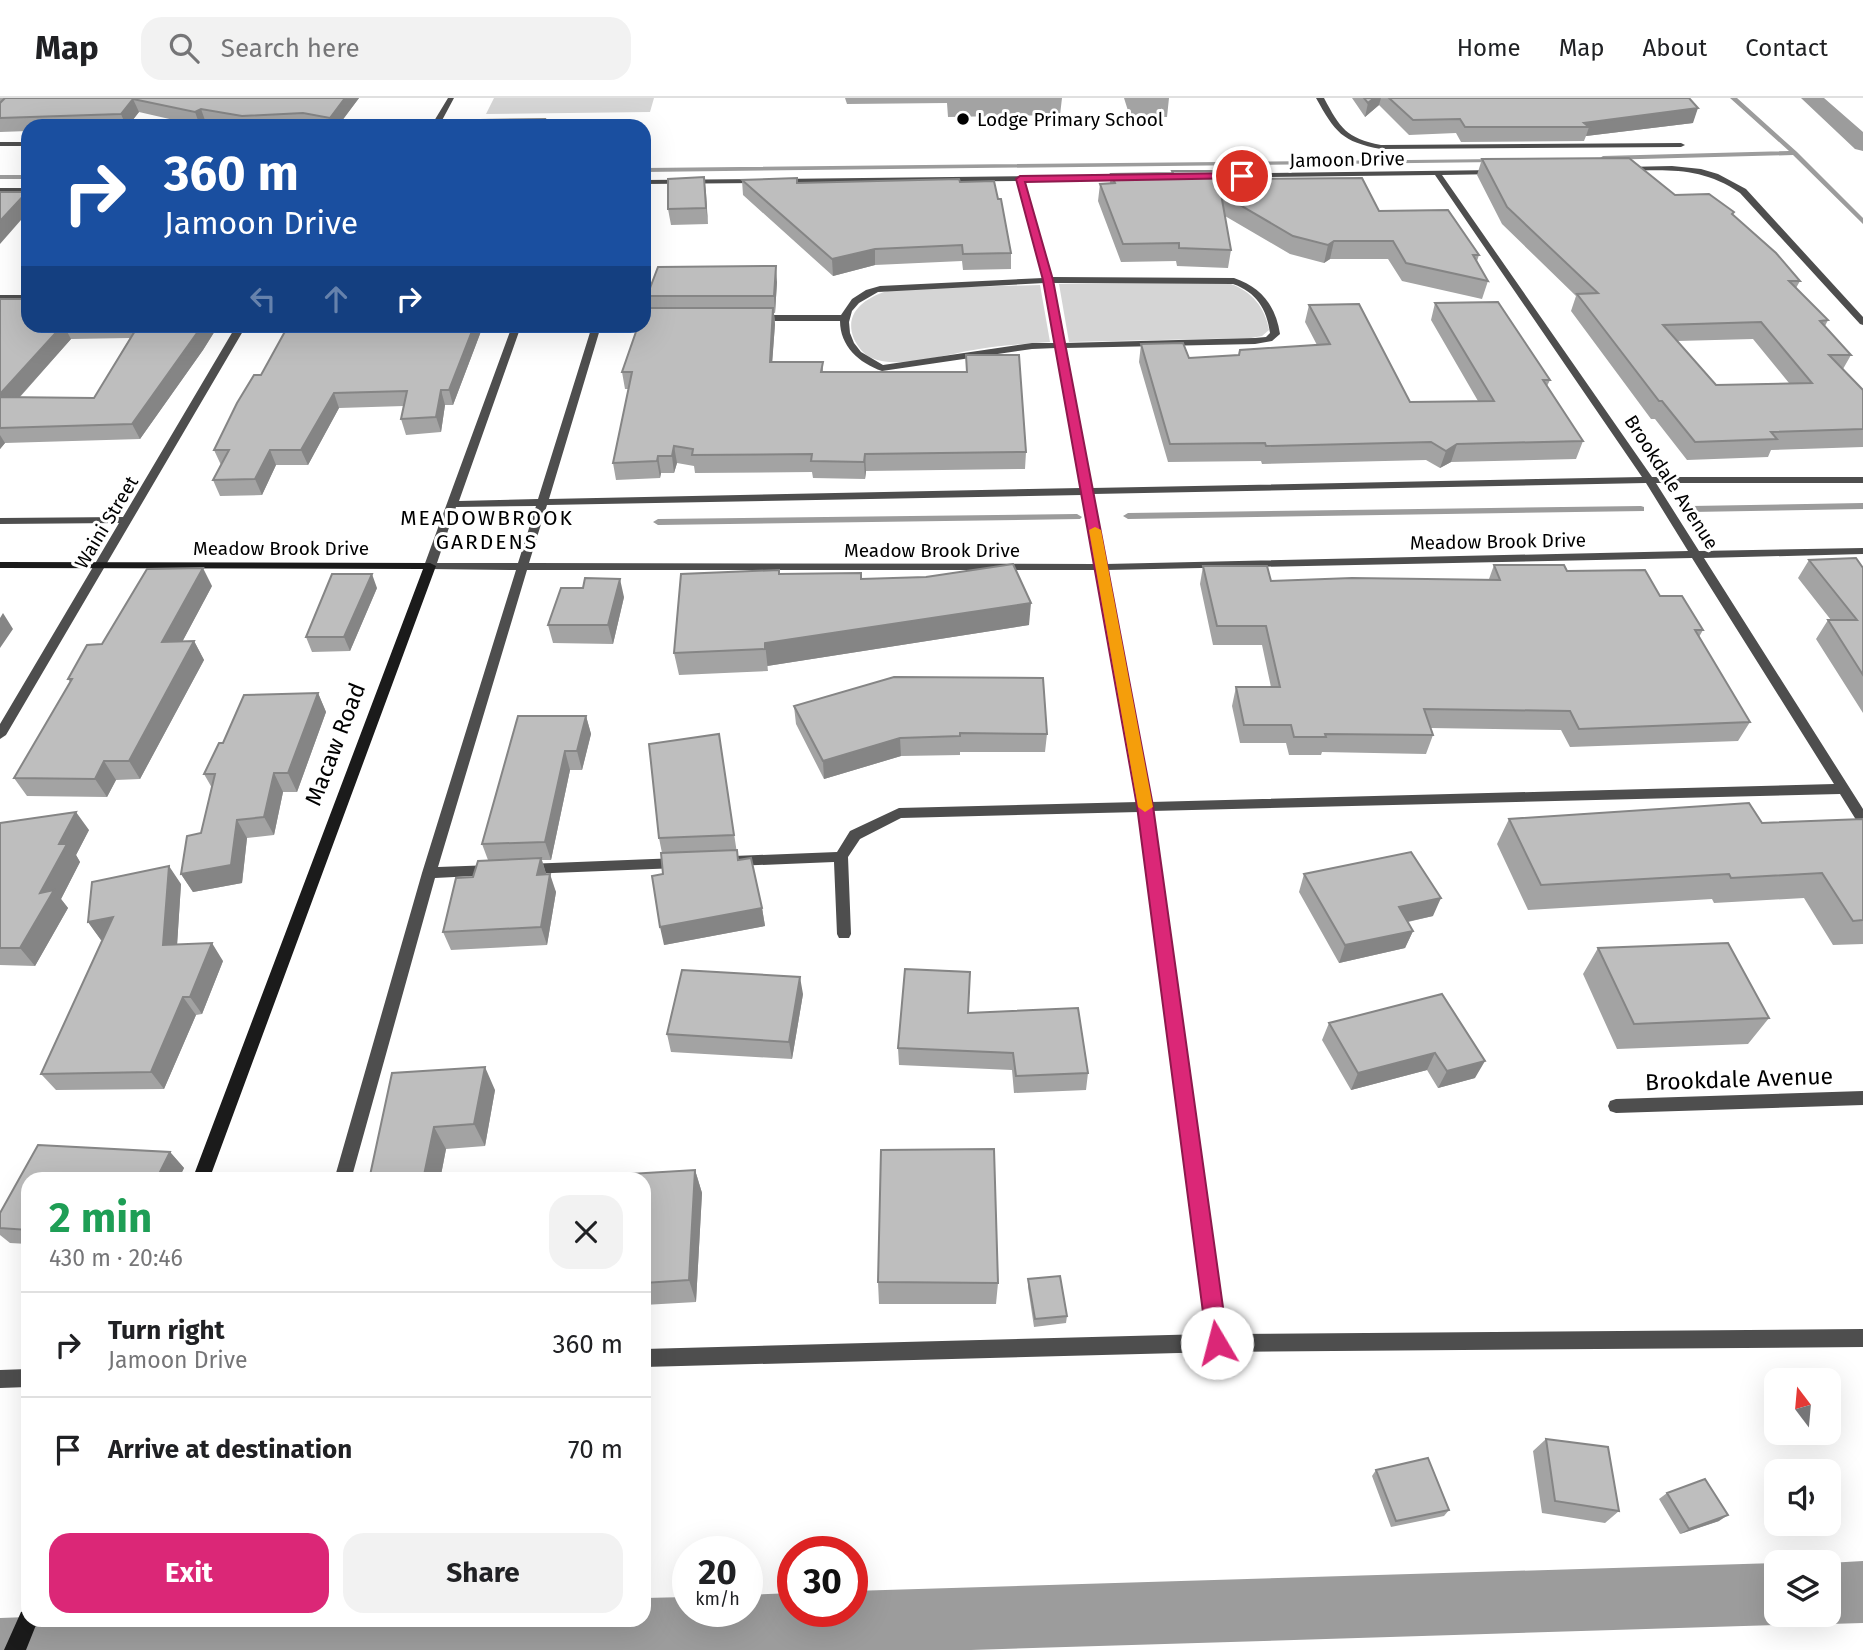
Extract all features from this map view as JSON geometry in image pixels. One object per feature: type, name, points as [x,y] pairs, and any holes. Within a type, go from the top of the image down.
[{"type":"street","points":[[439,119],[451,98]]},
{"type":"street","points":[[1320,98],[1336,128],[1353,142],[1381,147],[1681,145]]},
{"type":"street","points":[[0,144],[21,144]]},
{"type":"street","points":[[1618,169],[1672,168],[1709,171],[1727,178],[1743,191],[1863,322]]},
{"type":"street","name":"Jamoon Drive","points":[[1187,177],[1507,172]]},
{"type":"street","name":"Brookdale Avenue","points":[[1437,173],[1649,481],[1863,820]]},
{"type":"street","points":[[651,182],[1145,177]]},
{"type":"street","points":[[1020,179],[1048,280],[1145,806],[1217,1343]]},
{"type":"street","points":[[0,190],[21,190]]},
{"type":"street","points":[[1048,280],[1234,281],[1259,293],[1274,322],[1275,334],[1269,339],[1255,341],[1060,345],[988,351],[882,368],[864,362],[851,347],[844,329],[844,318],[852,305],[869,292],[891,286],[1048,280]]},
{"type":"street","points":[[0,298],[21,298]]},
{"type":"street","points":[[751,318],[844,318]]},
{"type":"street","name":"Waini Street","points":[[0,735],[236,333]]},
{"type":"street","name":"Macaw Road","points":[[203,1172],[430,566],[513,333]]},
{"type":"street","points":[[344,1172],[429,873],[594,333]]},
{"type":"street","points":[[452,504],[1649,481],[1863,480]]},
{"type":"street","points":[[0,521],[127,520]]},
{"type":"street","name":"Meadow Brook Drive","points":[[0,565],[1102,567],[1863,551]]},
{"type":"street","points":[[844,934],[841,857],[855,835],[899,813],[1842,789]]},
{"type":"street","points":[[717,862],[841,857]]},
{"type":"street","points":[[429,873],[690,863]]},
{"type":"street","name":"Brookdale Avenue","points":[[1616,1106],[1863,1098]]},
{"type":"street","points":[[651,1358],[1217,1343],[1863,1338]]},
{"type":"street","points":[[0,1379],[21,1378]]},
{"type":"street","points":[[15,1650],[25,1627]]},
{"type":"shaded area","points":[[494,98],[654,98],[650,112],[486,114]]},
{"type":"shaded area","points":[[1059,284],[1231,284],[1245,291],[1261,307],[1269,330],[1262,336],[1251,338],[1069,342]]},
{"type":"shaded area","points":[[1040,285],[1050,342],[896,362],[866,355],[854,339],[851,329],[855,312],[860,305],[876,295],[894,289]]},
{"type":"building","points":[[5,98],[345,98],[330,118],[303,113],[242,116],[201,109],[195,112],[133,99],[121,114],[0,118],[0,103]]},
{"type":"building","points":[[1389,98],[1689,98],[1698,108],[1584,123],[1589,127],[1465,127],[1460,119],[1413,120]]},
{"type":"building","points":[[1629,158],[1675,195],[1709,194],[1734,212],[1732,214],[1776,253],[1800,281],[1789,281],[1828,320],[1820,321],[1851,355],[1829,355],[1863,390],[1863,429],[1771,432],[1777,439],[1695,442],[1662,401],[1659,401],[1577,294],[1598,293],[1507,207],[1482,159]],"holes":[[[1761,322],[1812,383],[1716,385],[1663,325]]]},
{"type":"building","points":[[1172,171],[1217,171],[1219,179],[1362,178],[1379,211],[1448,210],[1479,255],[1473,255],[1488,281],[1406,263],[1393,241],[1334,241],[1328,245],[1293,236],[1221,194],[1231,250],[1179,248],[1179,243],[1123,244],[1100,184],[1115,183],[1111,174],[1173,173]]},
{"type":"building","points":[[704,177],[706,208],[668,209],[668,179]]},
{"type":"building","points":[[797,178],[797,183],[959,179],[960,182],[994,181],[998,199],[1001,199],[1011,253],[963,254],[962,245],[875,249],[832,259],[742,180]]},
{"type":"building","points":[[0,192],[21,192],[21,198],[0,221]]},
{"type":"building","points":[[776,266],[774,296],[651,296],[651,285],[658,267]]},
{"type":"building","points":[[0,299],[21,299],[21,333],[56,333],[0,394]]},
{"type":"building","points":[[1498,302],[1550,380],[1543,380],[1583,441],[1457,444],[1446,451],[1431,442],[1266,446],[1265,443],[1170,444],[1141,344],[1183,343],[1189,358],[1239,355],[1240,350],[1330,344],[1309,305],[1359,304],[1410,402],[1494,401],[1435,303]]},
{"type":"building","points":[[651,308],[773,308],[770,362],[823,362],[821,372],[967,372],[966,355],[1019,355],[1026,452],[865,454],[864,462],[811,461],[812,454],[692,455],[693,449],[674,446],[672,456],[658,456],[657,461],[613,463],[632,372],[622,372],[636,333],[651,333]]},
{"type":"building","points":[[134,333],[197,333],[132,424],[0,428],[0,397],[94,398]]},
{"type":"building","points":[[284,333],[471,333],[449,390],[441,390],[436,417],[401,419],[407,391],[334,393],[301,450],[270,450],[255,479],[213,480],[229,450],[214,450],[254,375],[261,375]]},
{"type":"building","points":[[1856,558],[1863,568],[1863,675],[1828,620],[1857,620],[1809,560]]},
{"type":"building","points":[[1013,564],[1031,603],[765,643],[765,649],[674,653],[681,574],[779,570],[779,574],[861,573],[861,579],[926,577]]},
{"type":"building","points":[[1494,565],[1564,565],[1567,571],[1645,570],[1660,596],[1682,596],[1703,630],[1695,630],[1750,722],[1579,729],[1570,711],[1424,709],[1433,735],[1325,734],[1326,737],[1294,737],[1291,725],[1244,725],[1236,687],[1280,687],[1266,626],[1217,626],[1203,566],[1267,566],[1271,581],[1352,578],[1500,580]]},
{"type":"building","points":[[203,568],[162,642],[194,641],[129,761],[104,761],[95,779],[14,778],[72,679],[68,679],[87,645],[102,644],[147,569]]},
{"type":"building","points":[[332,574],[372,574],[344,637],[306,637]]},
{"type":"building","points":[[585,578],[620,579],[608,625],[548,625],[561,588],[583,588]]},
{"type":"building","points":[[894,677],[1043,678],[1047,734],[960,733],[960,736],[900,738],[823,761],[794,706]]},
{"type":"building","points":[[318,693],[288,773],[274,773],[264,817],[237,820],[231,865],[181,874],[187,836],[201,833],[215,774],[204,774],[219,743],[223,743],[244,695]]},
{"type":"building","points":[[518,716],[586,716],[577,751],[565,751],[545,842],[482,844]]},
{"type":"building","points":[[719,734],[734,835],[659,838],[649,744]]},
{"type":"building","points":[[1749,803],[1762,823],[1863,819],[1863,920],[1853,921],[1822,873],[1731,878],[1729,874],[1541,885],[1509,819]]},
{"type":"building","points":[[76,812],[59,844],[67,844],[40,893],[54,890],[20,948],[0,948],[0,823]]},
{"type":"building","points":[[737,850],[738,860],[751,858],[762,908],[660,927],[652,876],[663,874],[661,853]]},
{"type":"building","points":[[1411,852],[1441,898],[1399,907],[1413,931],[1345,945],[1304,874]]},
{"type":"building","points":[[541,858],[537,875],[550,874],[541,927],[443,932],[456,878],[473,877],[478,861]]},
{"type":"building","points":[[169,866],[163,945],[212,943],[190,997],[183,997],[151,1072],[41,1074],[113,917],[88,922],[92,882]]},
{"type":"building","points":[[1728,943],[1769,1018],[1634,1024],[1598,948]]},
{"type":"building","points":[[905,969],[970,972],[968,1013],[1078,1008],[1088,1073],[1016,1076],[1013,1053],[898,1048]]},
{"type":"building","points":[[682,970],[800,977],[789,1042],[667,1034]]},
{"type":"building","points":[[1442,994],[1485,1061],[1447,1071],[1435,1053],[1358,1073],[1329,1023]]},
{"type":"building","points":[[485,1067],[474,1124],[434,1127],[425,1172],[371,1172],[392,1073]]},
{"type":"building","points":[[38,1145],[170,1152],[160,1172],[23,1172]]},
{"type":"building","points":[[994,1149],[998,1283],[878,1282],[881,1150]]},
{"type":"building","points":[[695,1170],[689,1280],[651,1283],[651,1173]]},
{"type":"building","points":[[21,1175],[21,1230],[0,1228],[0,1213]]},
{"type":"building","points":[[1060,1276],[1067,1316],[1035,1319],[1028,1279]]},
{"type":"building","points":[[1546,1439],[1608,1447],[1619,1511],[1555,1501]]},
{"type":"building","points":[[1428,1458],[1449,1510],[1396,1521],[1376,1470]]},
{"type":"building","points":[[1705,1479],[1728,1515],[1689,1529],[1667,1493]]},
{"type":"waterway","points":[[1733,98],[1795,153]]},
{"type":"waterway","points":[[1812,98],[1863,144]]},
{"type":"waterway","points":[[1603,158],[1795,153]]},
{"type":"waterway","points":[[1795,153],[1863,222]]},
{"type":"waterway","points":[[651,170],[1498,160]]},
{"type":"waterway","points":[[0,177],[21,177]]},
{"type":"waterway","points":[[1691,509],[1863,506]]},
{"type":"waterway","points":[[1128,516],[1641,509]]},
{"type":"waterway","points":[[658,522],[1077,517]]},
{"type":"waterway","points":[[1841,1593],[1863,1592]]},
{"type":"waterway","points":[[0,1649],[1764,1594]]},
{"type":"slow traffic","points":[[1095,530],[1145,807]]},
{"type":"place","name":"Lodge Primary School","points":[[963,119]]},
{"type":"district","name":"MEADOWBROOK GARDENS","points":[[487,530]]},
{"type":"route","points":[[1217,1343],[1145,806],[1048,280],[1020,179],[1242,176]]}]
